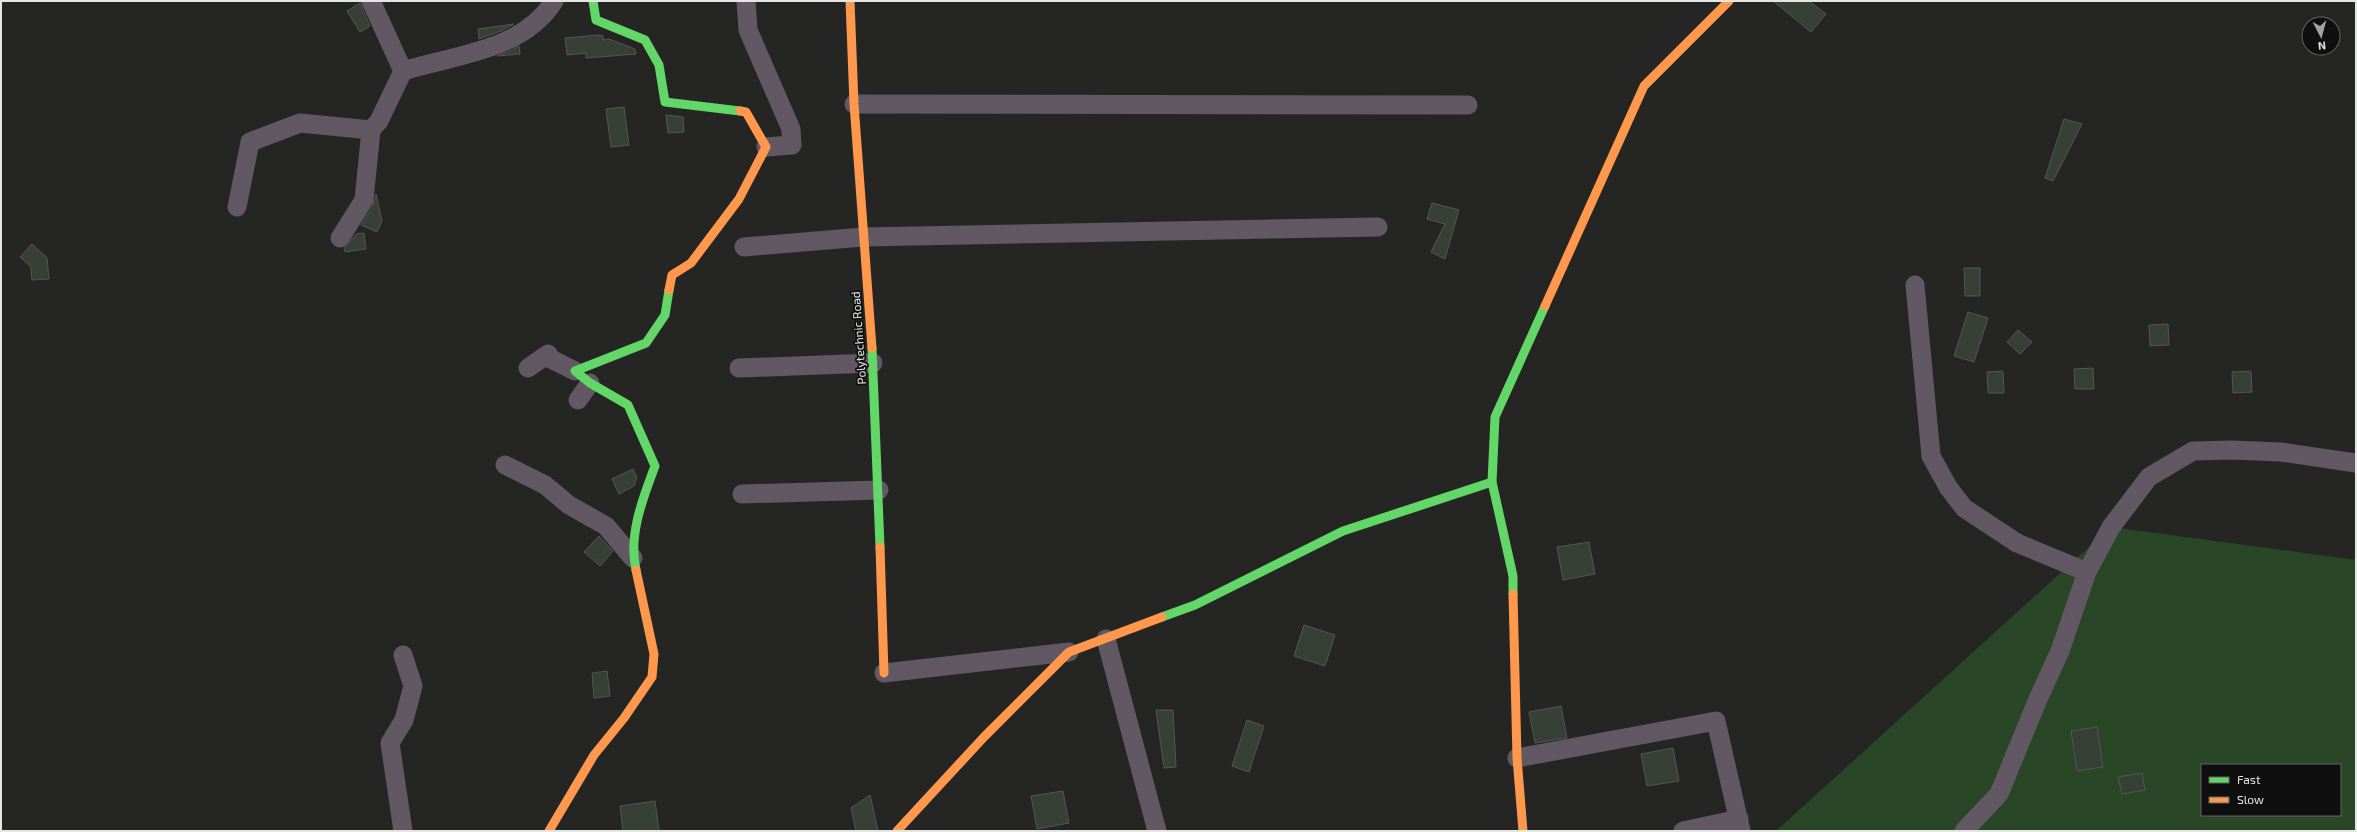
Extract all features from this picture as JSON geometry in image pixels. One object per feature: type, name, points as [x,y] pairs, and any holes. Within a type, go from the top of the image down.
[{"type":"street","points":[[340,238],[364,200],[371,130],[382,115],[403,71],[372,1]]},
{"type":"street","points":[[403,71],[489,48],[528,28],[549,8],[554,1]]},
{"type":"street","points":[[593,1],[596,20],[645,40],[659,65],[665,102],[746,112],[766,147]]},
{"type":"street","points":[[746,1],[748,30],[792,129],[792,145],[766,147]]},
{"type":"street","name":"Polytechnic Road","points":[[850,1],[854,104],[873,363],[879,490],[884,673]]},
{"type":"street","points":[[1523,831],[1517,758],[1513,576],[1492,482],[1495,417],[1644,86],[1729,1]]},
{"type":"street","points":[[854,104],[1468,105]]},
{"type":"street","points":[[237,207],[250,142],[300,123],[371,130]]},
{"type":"street","points":[[575,371],[646,343],[665,315],[672,275],[691,263],[739,198],[766,147]]},
{"type":"street","points":[[744,247],[863,237],[1378,227]]},
{"type":"street","points":[[1915,285],[1931,456],[1948,487],[1964,508],[2017,543],[2087,572]]},
{"type":"street","points":[[528,368],[548,354],[551,359],[575,371],[590,383],[628,405],[655,466],[639,510],[633,558],[654,654],[652,677],[624,718],[594,755],[549,831]]},
{"type":"street","points":[[739,368],[873,363]]},
{"type":"street","points":[[578,400],[590,383]]},
{"type":"street","points":[[1964,831],[1999,794],[2038,699],[2060,652],[2087,572],[2111,527],[2149,477],[2193,451],[2232,450],[2281,452],[2356,463]]},
{"type":"street","points":[[505,465],[545,485],[569,505],[606,526],[633,558]]},
{"type":"street","points":[[884,673],[1070,652],[1195,605],[1343,531],[1492,482]]},
{"type":"street","points":[[742,494],[879,490]]},
{"type":"street","points":[[1106,639],[1157,831]]},
{"type":"street","points":[[897,831],[984,737],[1070,652]]},
{"type":"street","points":[[403,654],[413,686],[404,720],[390,743],[403,831]]},
{"type":"street","points":[[1517,758],[1716,720],[1740,825],[1683,831]]},
{"type":"green space","points":[[2111,527],[2356,560],[2356,831],[1776,831]]},
{"type":"building","points":[[1773,1],[1809,1],[1826,14],[1811,32]]},
{"type":"building","points":[[360,3],[370,26],[360,32],[347,11]]},
{"type":"building","points":[[514,24],[501,31],[479,39],[478,29]]},
{"type":"building","points":[[599,35],[603,36],[603,40],[609,39],[635,49],[636,54],[586,58],[586,53],[567,55],[565,38]]},
{"type":"building","points":[[519,46],[520,54],[497,56],[510,51]]},
{"type":"building","points":[[624,107],[629,145],[611,147],[606,109]]},
{"type":"building","points":[[666,115],[683,117],[684,132],[668,133]]},
{"type":"building","points":[[2064,119],[2082,124],[2053,181],[2045,178]]},
{"type":"building","points":[[376,194],[382,221],[377,232],[361,225],[373,206]]},
{"type":"building","points":[[1432,203],[1459,210],[1445,259],[1431,252],[1445,224],[1427,219]]},
{"type":"building","points":[[364,233],[366,249],[345,252],[344,248],[356,234]]},
{"type":"building","points":[[32,244],[47,258],[49,279],[32,280],[31,267],[20,257]]},
{"type":"building","points":[[1964,268],[1980,268],[1980,296],[1965,296]]},
{"type":"building","points":[[1968,312],[1988,318],[1974,362],[1954,356]]},
{"type":"building","points":[[2168,324],[2169,345],[2150,346],[2149,325]]},
{"type":"building","points":[[2018,330],[2032,342],[2020,354],[2007,342]]},
{"type":"building","points":[[2093,368],[2094,389],[2075,389],[2074,369]]},
{"type":"building","points":[[2003,371],[2004,393],[1988,393],[1987,372]]},
{"type":"building","points":[[2251,371],[2252,392],[2233,393],[2232,372]]},
{"type":"building","points":[[633,469],[637,478],[634,486],[619,494],[612,479]]},
{"type":"building","points":[[599,536],[613,551],[600,566],[584,552]]},
{"type":"building","points":[[1589,542],[1595,574],[1563,580],[1557,547]]},
{"type":"building","points":[[1304,625],[1335,635],[1325,666],[1294,656]]},
{"type":"building","points":[[607,671],[610,696],[594,698],[592,673]]},
{"type":"building","points":[[1561,706],[1567,738],[1535,743],[1529,712]]},
{"type":"building","points":[[1156,710],[1173,710],[1176,767],[1164,768]]},
{"type":"building","points":[[1247,720],[1264,726],[1249,772],[1232,766]]},
{"type":"building","points":[[2097,727],[2103,767],[2077,771],[2071,731]]},
{"type":"building","points":[[1673,748],[1679,781],[1647,786],[1641,754]]},
{"type":"building","points":[[2142,773],[2145,790],[2122,794],[2118,777]]},
{"type":"building","points":[[1063,791],[1069,823],[1037,829],[1031,796]]},
{"type":"building","points":[[870,795],[878,831],[856,831],[851,808]]},
{"type":"building","points":[[655,801],[659,831],[623,831],[620,806]]},
{"type":"traffic: fast","points":[[593,1],[596,20],[645,40],[659,65],[665,102],[740,111]]},
{"type":"traffic: fast","points":[[636,570],[634,557],[635,530],[655,466],[628,405],[590,383],[575,371],[646,343],[665,315],[669,290]]},
{"type":"traffic: fast","points":[[1513,594],[1513,576],[1492,482],[1495,417],[1545,306]]},
{"type":"traffic: fast","points":[[872,348],[880,547]]},
{"type":"traffic: fast","points":[[1162,617],[1195,605],[1343,531],[1492,482]]},
{"type":"traffic: slow","points":[[850,1],[854,104],[872,348]]},
{"type":"traffic: slow","points":[[1545,306],[1644,86],[1729,1]]},
{"type":"traffic: slow","points":[[669,290],[672,275],[691,263],[739,199],[766,147],[746,112],[740,111]]},
{"type":"traffic: slow","points":[[880,547],[884,673]]},
{"type":"traffic: slow","points":[[549,831],[594,755],[624,718],[652,677],[654,654],[636,570]]},
{"type":"traffic: slow","points":[[1513,594],[1517,758],[1523,831]]},
{"type":"traffic: slow","points":[[897,831],[984,737],[1069,652],[1162,617]]}]
